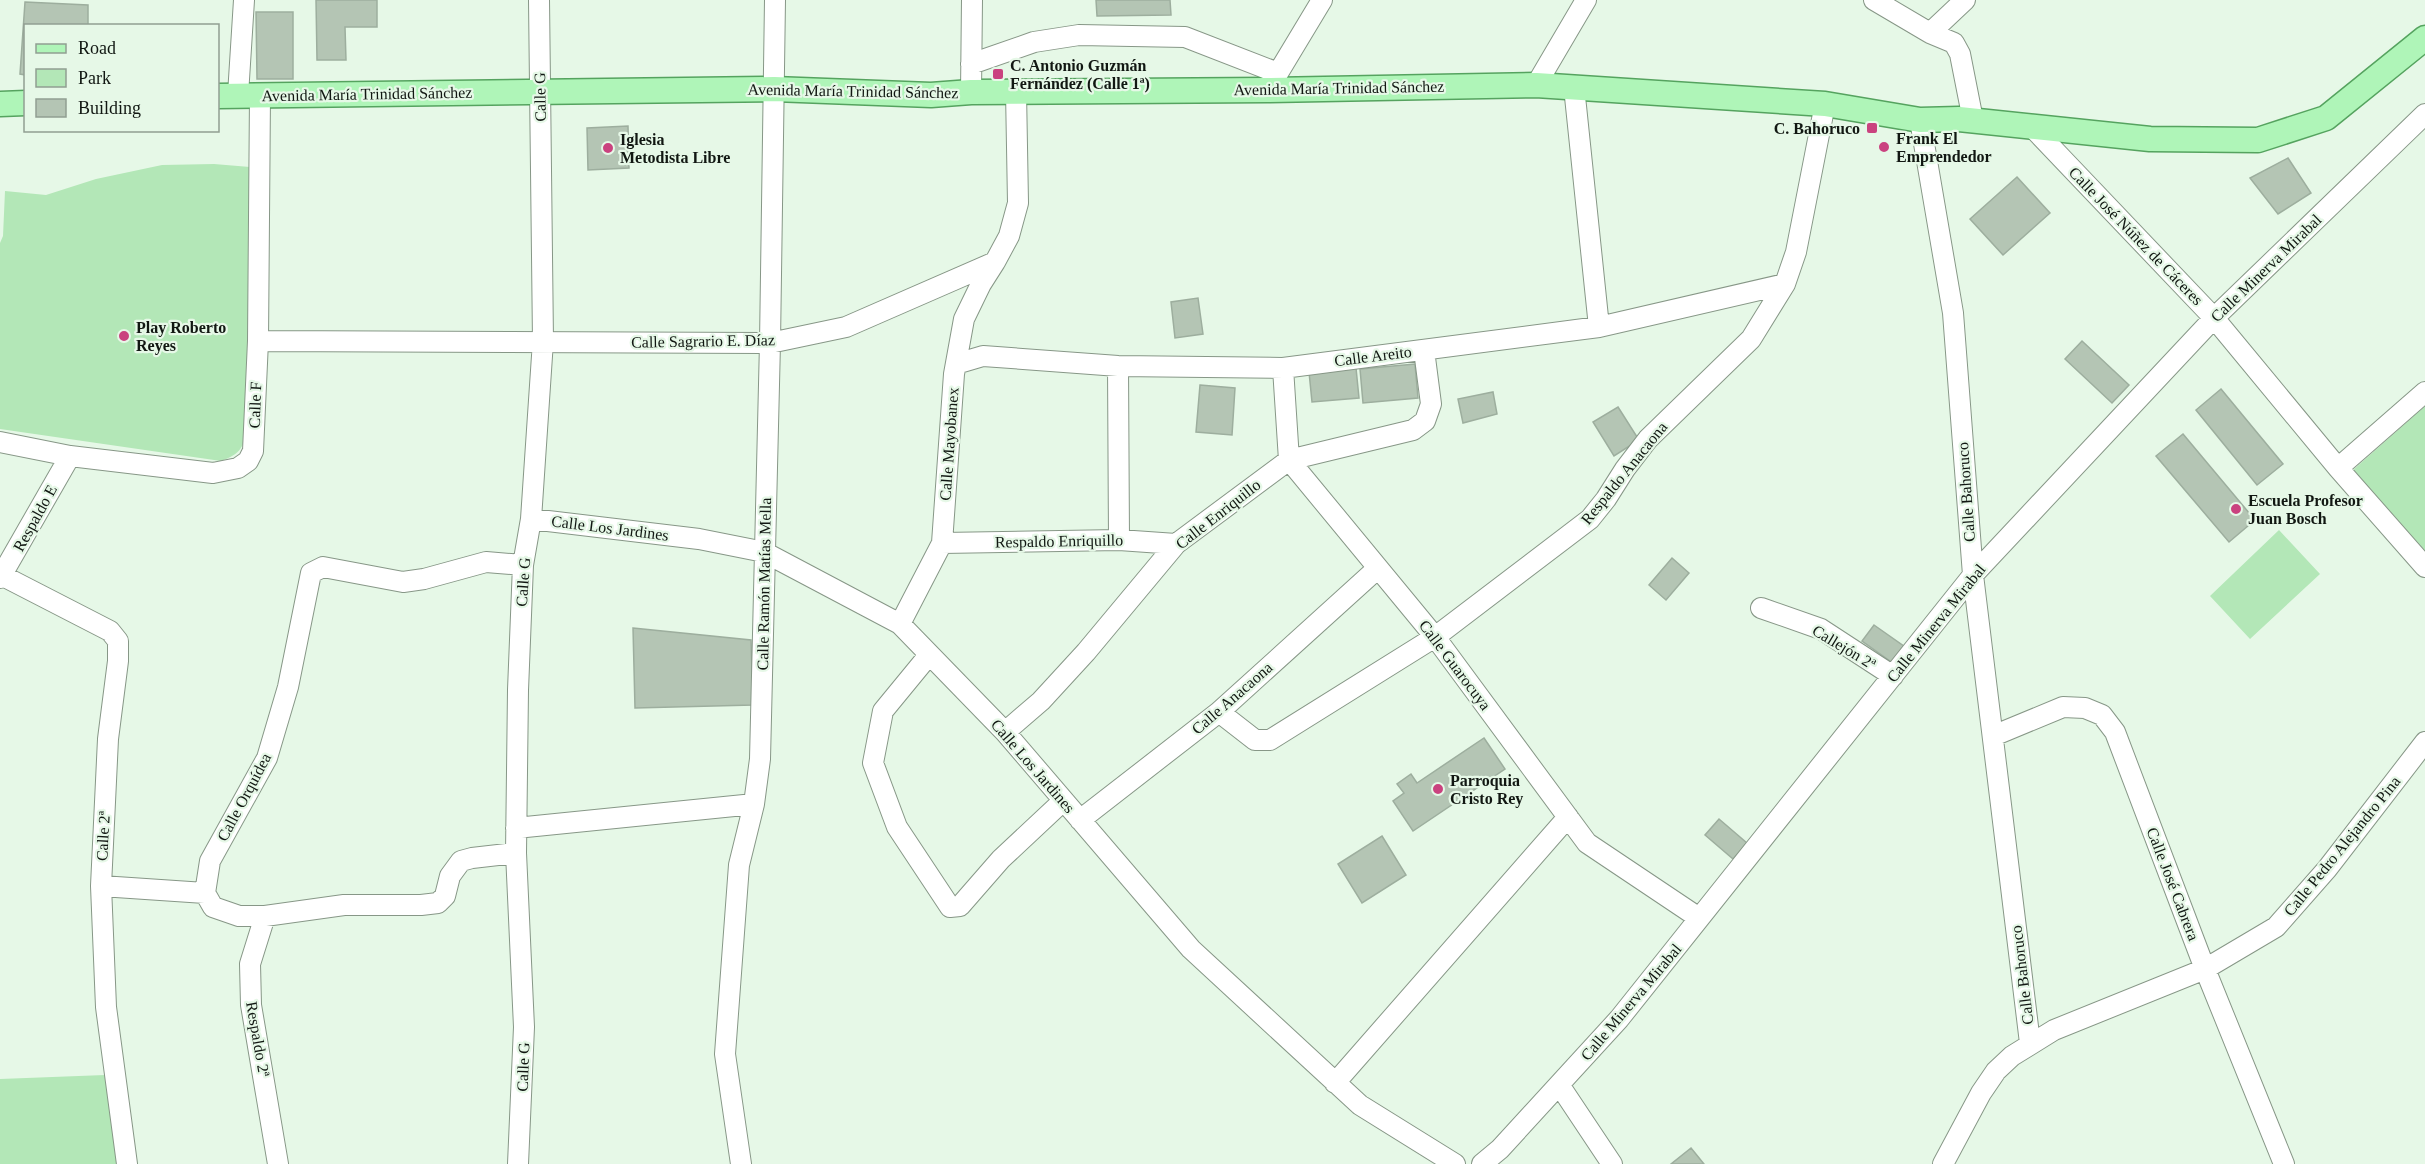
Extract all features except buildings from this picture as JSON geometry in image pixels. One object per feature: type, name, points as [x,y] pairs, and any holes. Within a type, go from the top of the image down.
[{"type":"main road","name":"Avenida María Trinidad Sánchez","points":[[239,95],[774,89],[931,95],[1273,82],[1536,85],[1825,104],[1920,120],[1973,120],[2150,139],[2258,140],[2326,118],[2425,38]]},
{"type":"main road","points":[[0,104],[24,103]]},
{"type":"street","name":"Calle F","points":[[0,442],[70,456],[213,473],[238,468],[248,461],[253,451],[258,341],[239,95],[244,0]]},
{"type":"street","name":"Calle G","points":[[518,1164],[524,1027],[516,853],[518,690],[523,565],[531,519],[543,341],[539,0]]},
{"type":"street","name":"Calle Ramón Matías Mella","points":[[741,1164],[724,1054],[739,865],[754,804],[760,759],[775,0]]},
{"type":"street","points":[[970,92],[972,0]]},
{"type":"street","points":[[971,64],[1034,42],[1078,34],[1185,37],[1273,82],[1322,0]]},
{"type":"street","points":[[1536,85],[1586,0]]},
{"type":"street","points":[[1874,0],[1930,33],[1954,42],[1960,54],[1973,120]]},
{"type":"street","points":[[1930,33],[1965,0]]},
{"type":"street","points":[[1574,87],[1599,327]]},
{"type":"street","points":[[995,262],[1009,236],[1018,203],[1016,91]]},
{"type":"street","name":"Respaldo Anacaona","points":[[1219,712],[1255,740],[1270,740],[1436,637],[1590,519],[1648,439],[1751,339],[1785,284],[1796,252],[1825,104]]},
{"type":"street","name":"Calle Minerva Mirabal","points":[[1482,1164],[1500,1149],[1560,1086],[1619,1019],[1973,575],[2214,318],[2425,114]]},
{"type":"street","name":"Calle Bahoruco","points":[[1920,120],[1953,313],[1973,575],[2030,1043]]},
{"type":"street","name":"Calle José Núñez de Cáceres","points":[[2032,127],[2214,318],[2338,468],[2425,567]]},
{"type":"street","name":"Calle Sagrario E. Díaz","points":[[258,341],[770,343],[846,327],[995,262]]},
{"type":"street","name":"Calle Mayobanex","points":[[900,624],[942,543],[956,364],[964,320],[981,284],[995,262]]},
{"type":"street","name":"Calle Areito","points":[[956,364],[983,356],[1118,366],[1283,368],[1599,327],[1785,284]]},
{"type":"street","name":"Calle Enriquillo","points":[[1005,732],[1041,701],[1086,652],[1176,544],[1289,460],[1413,430],[1425,421],[1431,404],[1424,350]]},
{"type":"street","points":[[1118,366],[1119,540]]},
{"type":"street","points":[[1283,368],[1289,460]]},
{"type":"street","points":[[2338,468],[2425,392]]},
{"type":"street","name":"Respaldo E","points":[[1,577],[70,456]]},
{"type":"street","name":"Calle Guarocuya","points":[[1289,460],[1436,637],[1587,843],[1700,918]]},
{"type":"street","name":"Calle Los Jardines","points":[[531,519],[699,539],[764,552],[900,624],[1005,732],[1191,949],[1360,1105],[1455,1164]]},
{"type":"street","name":"Respaldo Enriquillo","points":[[942,543],[1119,540],[1176,544]]},
{"type":"street","name":"Calle Orquídea","points":[[206,893],[210,861],[267,758],[288,687],[311,573],[323,567],[403,582],[424,579],[486,562],[523,565]]},
{"type":"street","name":"Calle Anacaona","points":[[1080,819],[1219,712],[1378,568]]},
{"type":"street","name":"Calle 2ª","points":[[1,577],[110,631],[118,641],[118,661],[108,739],[100,886],[106,1007],[127,1164]]},
{"type":"street","name":"Callejón 2ª","points":[[1761,608],[1821,629],[1893,676]]},
{"type":"street","points":[[929,655],[883,711],[873,763],[897,827],[950,907],[960,906],[1001,858],[1063,801]]},
{"type":"street","name":"Calle José Cabrera","points":[[1993,736],[2063,706],[2085,708],[2102,715],[2115,732],[2205,969],[2284,1164]]},
{"type":"street","name":"Calle Pedro Alejandro Pina","points":[[1943,1164],[1981,1093],[1996,1071],[2030,1043],[2054,1030],[2205,969],[2276,927],[2326,868],[2425,742]]},
{"type":"street","points":[[516,828],[754,804]]},
{"type":"street","points":[[1335,1083],[1568,817]]},
{"type":"street","points":[[100,886],[206,893],[213,907],[239,916],[265,916],[344,904],[422,905],[438,903],[445,896],[450,876],[461,861],[516,853]]},
{"type":"street","name":"Respaldo 2ª","points":[[265,916],[250,964],[251,1005],[278,1164]]},
{"type":"street","points":[[1560,1086],[1612,1164]]},
{"type":"green space","name":"Play Roberto Reyes","points":[[214,164],[250,167],[247,432],[239,451],[221,461],[0,429],[0,243],[3,236],[5,191],[46,195],[96,179],[162,165]]},
{"type":"green space","points":[[2425,406],[2425,551],[2353,470]]},
{"type":"green space","points":[[2279,530],[2320,574],[2250,639],[2210,596]]},
{"type":"green space","points":[[105,1075],[118,1164],[0,1164],[0,1079]]},
{"type":"place","name":"C. Antonio Guzmán Fernández (Calle 1ª)","points":[[998,74]]},
{"type":"place","name":"C. Bahoruco","points":[[1872,128]]},
{"type":"place","name":"Frank El Emprendedor","points":[[1884,147]]},
{"type":"place","name":"Iglesia Metodista Libre","points":[[608,148]]},
{"type":"place","name":"Play Roberto Reyes","points":[[124,336]]},
{"type":"place","name":"Escuela Profesor Juan Bosch","points":[[2236,509]]},
{"type":"place","name":"Parroquia Cristo Rey","points":[[1438,789]]}]
